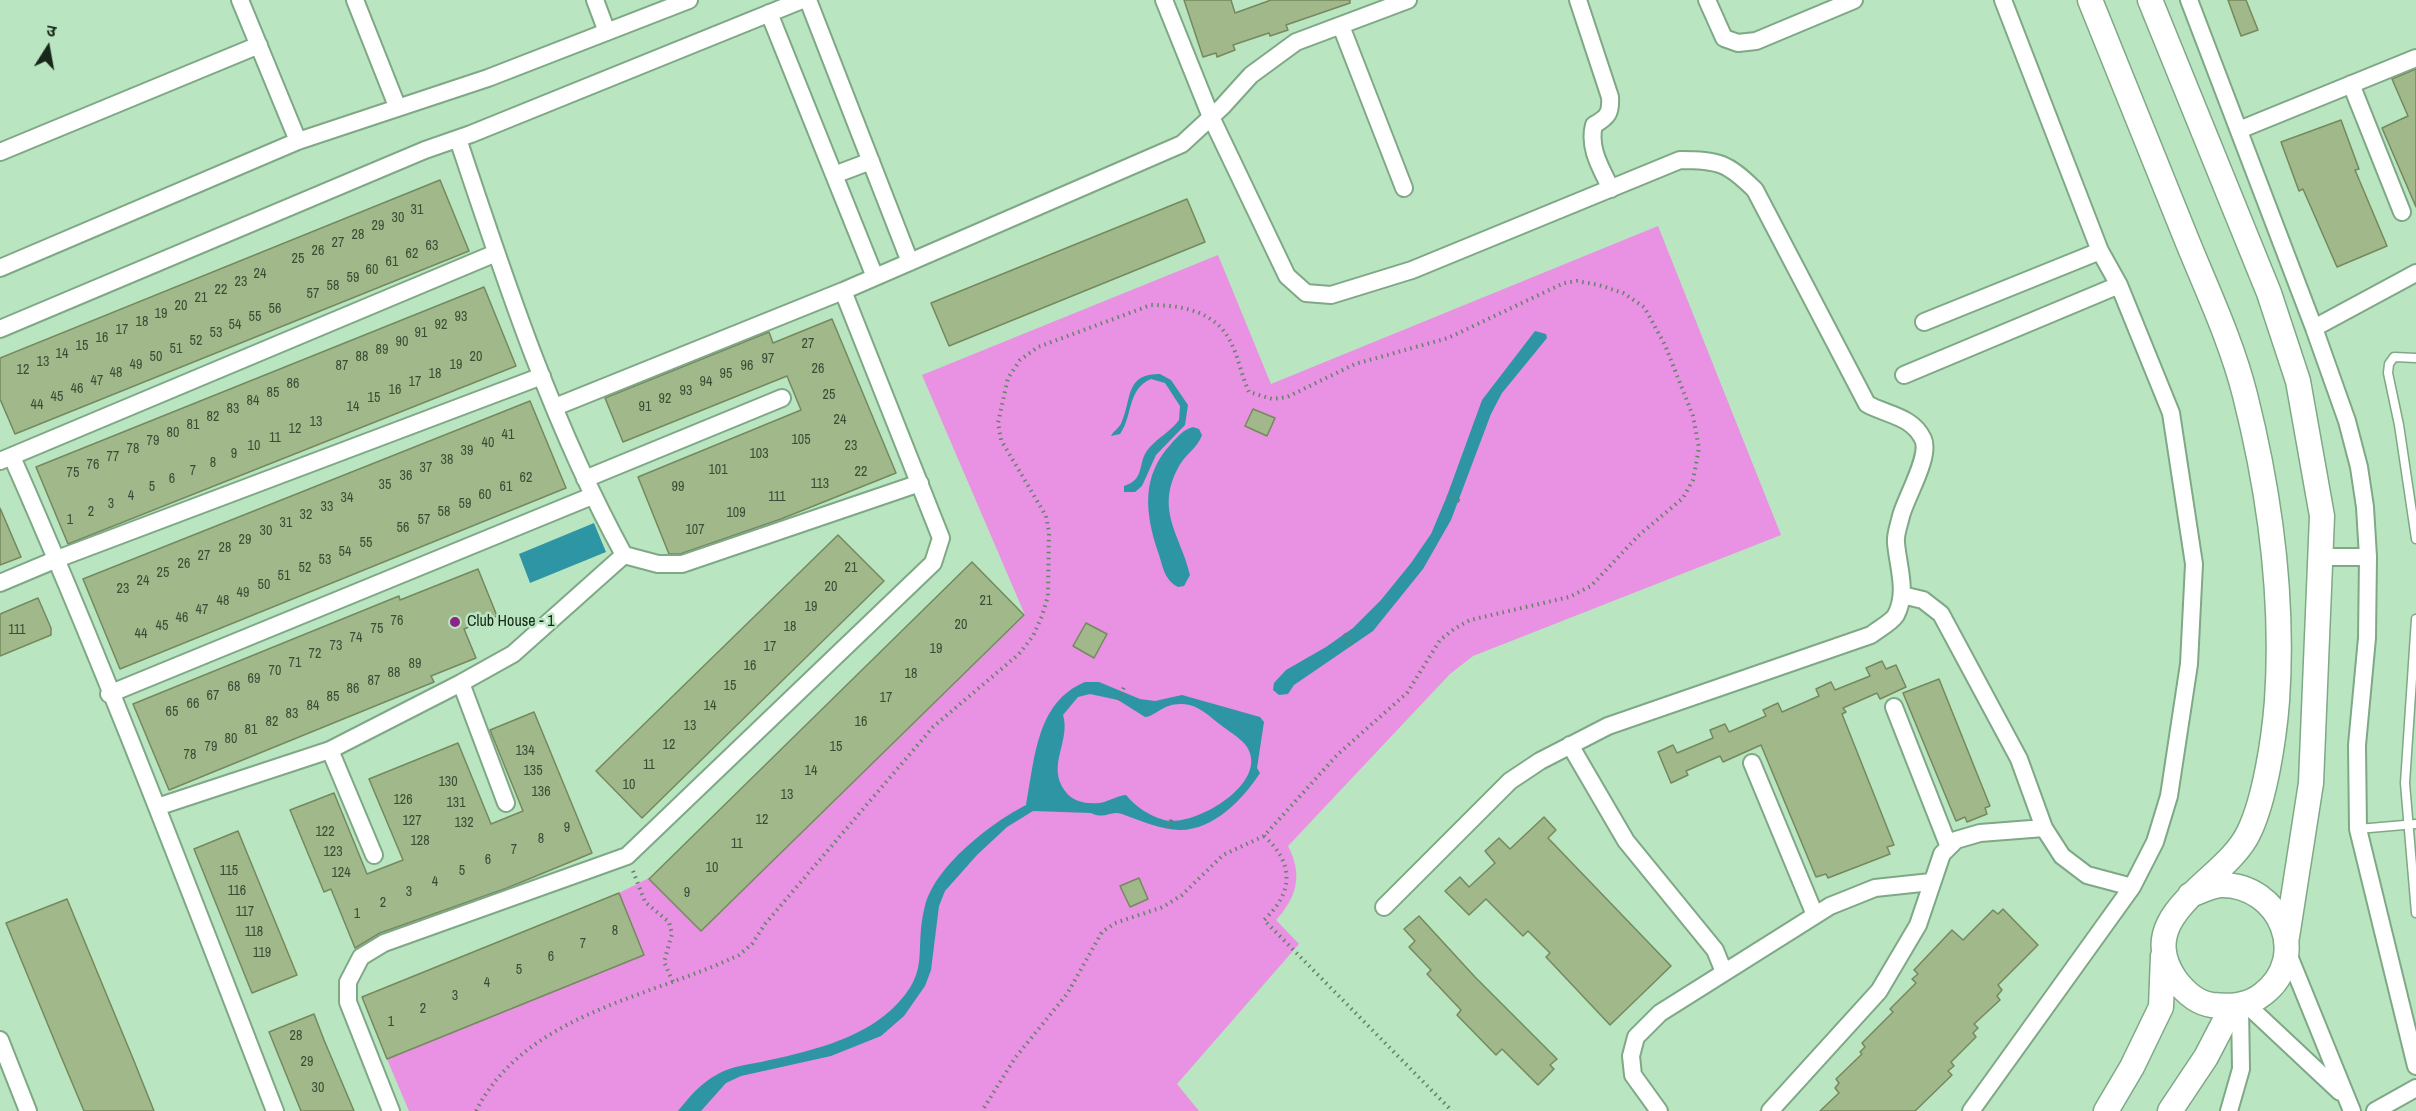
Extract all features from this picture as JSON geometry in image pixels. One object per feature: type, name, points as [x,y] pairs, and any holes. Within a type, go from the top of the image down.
[{"type":"street","points":[[240,0],[298,141]]},
{"type":"street","points":[[355,0],[397,106]]},
{"type":"street","points":[[595,0],[607,32]]},
{"type":"street","points":[[0,268],[298,141],[397,106],[488,78],[689,0]]},
{"type":"street","points":[[0,329],[425,150],[458,139],[802,0]]},
{"type":"street","points":[[808,0],[910,261]]},
{"type":"street","points":[[1164,0],[1210,117],[1287,276],[1306,292],[1330,295],[1412,270],[1680,160],[1710,160],[1734,170],[1755,190],[1867,404],[1885,414],[1900,416],[1908,421],[1924,440],[1924,459],[1905,498],[1895,540],[1902,595],[1895,617],[1871,635],[1608,726],[1570,745],[1510,781],[1384,908]]},
{"type":"street","points":[[555,407],[843,291],[1182,144],[1251,75],[1296,42],[1408,0]]},
{"type":"street","points":[[1578,0],[1610,97],[1608,117],[1594,125],[1591,138],[1596,158],[1611,189]]},
{"type":"street","points":[[1707,0],[1724,38],[1738,43],[1756,41],[1854,0]]},
{"type":"street","points":[[1971,1111],[2132,887],[2155,842],[2169,796],[2189,664],[2194,564],[2171,413],[2119,285],[2100,251],[2003,0]]},
{"type":"street","points":[[2090,0],[2210,297],[2244,391],[2270,510],[2277,612],[2277,701],[2267,772],[2250,832],[2233,859],[2190,895],[2172,916],[2164,942],[2161,1007],[2132,1067],[2106,1111]]},
{"type":"street","points":[[2150,0],[2269,292],[2298,381],[2322,516],[2311,783],[2287,944],[2280,976],[2263,995],[2239,1005],[2205,1004],[2183,990],[2168,968],[2164,942]]},
{"type":"street","points":[[2188,0],[2313,328],[2347,421],[2359,467],[2365,507],[2368,557],[2367,638],[2357,746],[2358,829],[2416,1066]]},
{"type":"street","points":[[769,13],[875,277]]},
{"type":"street","points":[[1341,26],[1404,188]]},
{"type":"street","points":[[0,152],[259,45]]},
{"type":"street","points":[[2239,130],[2416,58]]},
{"type":"street","points":[[2351,84],[2402,212]]},
{"type":"street","points":[[458,139],[496,253],[542,376],[592,496],[624,555],[658,564],[682,564],[920,483]]},
{"type":"street","points":[[834,176],[871,161]]},
{"type":"street","points":[[1924,322],[2100,251]]},
{"type":"street","points":[[275,1111],[157,807],[109,694],[57,559],[6,459],[496,253]]},
{"type":"street","points":[[2313,328],[2416,273]]},
{"type":"street","points":[[1904,375],[2119,285]]},
{"type":"street","points":[[391,1111],[348,1002],[348,982],[361,957],[384,943],[627,856],[933,563],[941,538],[843,291]]},
{"type":"street","points":[[0,583],[57,559],[542,376]]},
{"type":"street","points":[[585,478],[782,398]]},
{"type":"street","points":[[109,694],[592,496]]},
{"type":"street","points":[[157,807],[330,750],[461,683],[513,654],[624,555]]},
{"type":"street","points":[[2320,557],[2368,557]]},
{"type":"street","points":[[1902,595],[1923,600],[1941,614],[2019,759],[2044,828],[2062,856],[2087,875],[2132,887]]},
{"type":"street","points":[[461,683],[506,803]]},
{"type":"street","points":[[1894,707],[1949,847]]},
{"type":"street","points":[[1570,745],[1626,841],[1715,950],[1724,972]]},
{"type":"street","points":[[330,750],[374,855]]},
{"type":"street","points":[[1752,763],[1815,915]]},
{"type":"street","points":[[1770,1111],[1879,991],[1918,925],[1942,854],[1956,840],[1980,833],[2044,828]]},
{"type":"street","points":[[1659,1111],[1633,1076],[1631,1056],[1636,1037],[1660,1014],[1830,906],[1875,888],[1931,882]]},
{"type":"street","points":[[2190,895],[2220,885],[2250,890],[2275,909],[2348,1104]]},
{"type":"street","points":[[2239,1005],[2348,1104]]},
{"type":"street","points":[[2170,1111],[2239,1005]]},
{"type":"street","points":[[2229,1111],[2241,1069],[2239,1005]]},
{"type":"street","points":[[0,1040],[28,1111]]},
{"type":"street","points":[[2375,1111],[2416,1088]]},
{"type":"lane","points":[[2416,358],[2394,357],[2389,363],[2388,373],[2399,425],[2416,539]]},
{"type":"lane","points":[[2416,619],[2405,762],[2413,824],[2416,914]]},
{"type":"lane","points":[[2358,829],[2413,824]]},
{"type":"path","points":[[476,1111],[512,1060],[542,1040],[579,1019],[730,960],[752,944],[765,924],[933,727],[1019,654],[1033,636],[1048,596],[1049,532],[1046,516],[1001,440],[998,423],[1008,378],[1020,360],[1038,347],[1151,305],[1171,305],[1213,319],[1230,339],[1249,392],[1272,399],[1287,397],[1355,364],[1448,338],[1564,283],[1577,281],[1623,293],[1644,307],[1665,345],[1694,416],[1699,448],[1693,480],[1683,498],[1638,536],[1591,586],[1569,597],[1470,620],[1454,629],[1440,640],[1407,693],[1338,754],[1264,836],[1223,855],[1182,895],[1163,907],[1115,923],[1102,932],[1067,994],[1015,1058],[982,1111]]},
{"type":"path","points":[[1447,496],[1460,501]]},
{"type":"path","points":[[1344,634],[1353,646]]},
{"type":"path","points":[[1118,700],[1124,687]]},
{"type":"path","points":[[1170,828],[1172,816]]},
{"type":"path","points":[[1264,836],[1276,847],[1284,861],[1287,878],[1284,894],[1276,909],[1264,920],[1452,1111]]},
{"type":"path","points":[[627,856],[645,902],[669,922],[672,934],[664,962],[673,982]]},
{"type":"shaded area","points":[[1658,226],[1781,535],[1473,656],[1450,674],[1288,846],[1293,857],[1296,885],[1289,903],[1276,920],[1299,944],[1177,1084],[1199,1111],[409,1111],[387,1059],[644,955],[619,893],[649,878],[701,931],[1025,615],[922,375],[1218,255],[1271,384]]},
{"type":"water","points":[[1535,331],[1546,334],[1547,338],[1502,393],[1491,414],[1451,520],[1423,569],[1373,631],[1294,685],[1288,694],[1279,695],[1273,690],[1274,683],[1286,670],[1353,628],[1381,600],[1411,563],[1431,534],[1482,400]]},
{"type":"water","points":[[1160,374],[1171,380],[1188,405],[1185,425],[1156,455],[1142,486],[1135,492],[1124,492],[1124,486],[1136,479],[1139,474],[1146,452],[1179,420],[1180,406],[1165,383],[1151,379],[1143,383],[1134,396],[1120,434],[1111,436],[1121,423],[1135,383],[1149,375]]},
{"type":"water","points":[[1193,427],[1199,429],[1202,435],[1178,468],[1169,497],[1172,523],[1190,575],[1184,586],[1178,587],[1167,577],[1163,567],[1150,523],[1148,495],[1154,469],[1161,456],[1178,436]]},
{"type":"water","points":[[594,523],[606,552],[530,583],[519,554]]},
{"type":"water","points":[[1085,682],[1099,682],[1140,699],[1155,701],[1182,695],[1260,717],[1264,722],[1257,768],[1260,773],[1245,793],[1226,811],[1216,819],[1193,829],[1165,828],[1118,813],[1100,816],[1091,813],[1033,811],[1007,827],[977,855],[945,891],[939,906],[931,970],[925,986],[904,1016],[881,1036],[831,1056],[741,1076],[726,1083],[701,1111],[678,1111],[701,1086],[723,1071],[830,1044],[863,1030],[891,1010],[904,996],[917,972],[922,922],[931,891],[940,876],[966,847],[981,834],[1026,805],[1040,734],[1056,703],[1069,691]],"holes":[[[1090,694],[1118,700],[1145,717],[1176,704],[1199,709],[1245,744],[1251,761],[1248,775],[1239,788],[1210,810],[1177,821],[1153,816],[1138,807],[1126,795],[1099,803],[1085,803],[1072,798],[1060,782],[1058,772],[1065,725],[1063,715],[1078,697]]]},
{"type":"building","points":[[1184,0],[1231,0],[1235,13],[1271,0],[1350,0],[1350,3],[1286,25],[1288,30],[1270,36],[1269,33],[1233,45],[1235,50],[1217,57],[1216,53],[1203,57]]},
{"type":"building","points":[[2228,0],[2246,0],[2258,30],[2241,36]]},
{"type":"building","points":[[2416,69],[2416,207],[2382,128],[2408,116],[2392,79]]},
{"type":"building","points":[[2341,120],[2359,169],[2355,170],[2387,246],[2337,267],[2303,189],[2299,191],[2281,142]]},
{"type":"building","points":[[440,180],[469,251],[15,434],[0,399],[0,358]]},
{"type":"building","points":[[1187,199],[1205,242],[949,346],[931,303]]},
{"type":"building","points":[[484,287],[516,366],[68,544],[36,467]]},
{"type":"building","points":[[832,319],[896,473],[781,519],[680,554],[669,554],[638,477],[801,410],[787,376],[623,442],[605,398],[769,332],[773,343]]},
{"type":"building","points":[[530,401],[566,488],[120,669],[83,579]]},
{"type":"building","points":[[1253,409],[1275,418],[1267,436],[1245,426]]},
{"type":"building","points":[[0,508],[21,557],[0,565]]},
{"type":"building","points":[[838,535],[884,581],[642,818],[596,771]]},
{"type":"building","points":[[972,562],[1024,615],[701,931],[649,879]]},
{"type":"building","points":[[478,569],[497,616],[464,629],[476,658],[431,676],[434,682],[169,790],[133,704],[399,596],[400,600]]},
{"type":"building","points":[[38,598],[51,628],[51,635],[0,656],[0,614]]},
{"type":"building","points":[[1086,623],[1107,634],[1094,658],[1073,646]]},
{"type":"building","points":[[1882,661],[1886,669],[1896,665],[1906,687],[1880,699],[1877,693],[1843,708],[1846,712],[1842,714],[1894,845],[1887,847],[1890,854],[1828,878],[1826,874],[1816,877],[1761,745],[1723,762],[1720,756],[1686,771],[1688,775],[1671,783],[1658,752],[1673,745],[1677,753],[1713,738],[1710,730],[1725,724],[1729,732],[1766,716],[1763,710],[1778,703],[1782,712],[1819,696],[1816,689],[1831,682],[1835,690],[1870,676],[1866,668]]},
{"type":"building","points":[[1939,679],[1990,806],[1985,808],[1987,814],[1967,822],[1965,817],[1956,821],[1903,693]]},
{"type":"building","points":[[534,712],[592,853],[507,888],[380,933],[355,948],[331,889],[324,892],[290,810],[334,793],[367,874],[403,860],[369,779],[458,743],[491,824],[523,811],[490,730]]},
{"type":"building","points":[[1544,817],[1556,830],[1548,838],[1671,966],[1610,1025],[1546,957],[1550,953],[1528,931],[1523,936],[1486,899],[1469,915],[1445,891],[1460,877],[1469,887],[1495,863],[1485,851],[1499,838],[1510,849]]},
{"type":"building","points":[[238,831],[297,975],[252,993],[194,849]]},
{"type":"building","points":[[1139,878],[1148,899],[1130,907],[1120,886]]},
{"type":"building","points":[[619,893],[644,955],[387,1059],[362,997]]},
{"type":"building","points":[[67,899],[154,1111],[84,1111],[6,923]]},
{"type":"building","points":[[2003,909],[2038,945],[1998,985],[2002,990],[1997,996],[2000,1000],[1974,1024],[1978,1028],[1973,1033],[1976,1037],[1951,1062],[1954,1066],[1948,1071],[1952,1075],[1915,1111],[1820,1111],[1839,1093],[1835,1088],[1839,1083],[1836,1079],[1862,1054],[1860,1052],[1865,1047],[1862,1043],[1893,1012],[1890,1009],[1916,983],[1912,979],[1918,974],[1914,970],[1952,930],[1963,940],[1993,910],[1998,914]]},
{"type":"building","points":[[1419,916],[1475,977],[1557,1059],[1550,1065],[1554,1069],[1538,1085],[1502,1049],[1496,1055],[1457,1015],[1461,1010],[1427,974],[1431,970],[1409,947],[1415,941],[1404,929]]},
{"type":"building","points":[[314,1014],[354,1111],[301,1111],[269,1032]]},
{"type":"place","name":"Club House - 1","points":[[455,622]]}]
